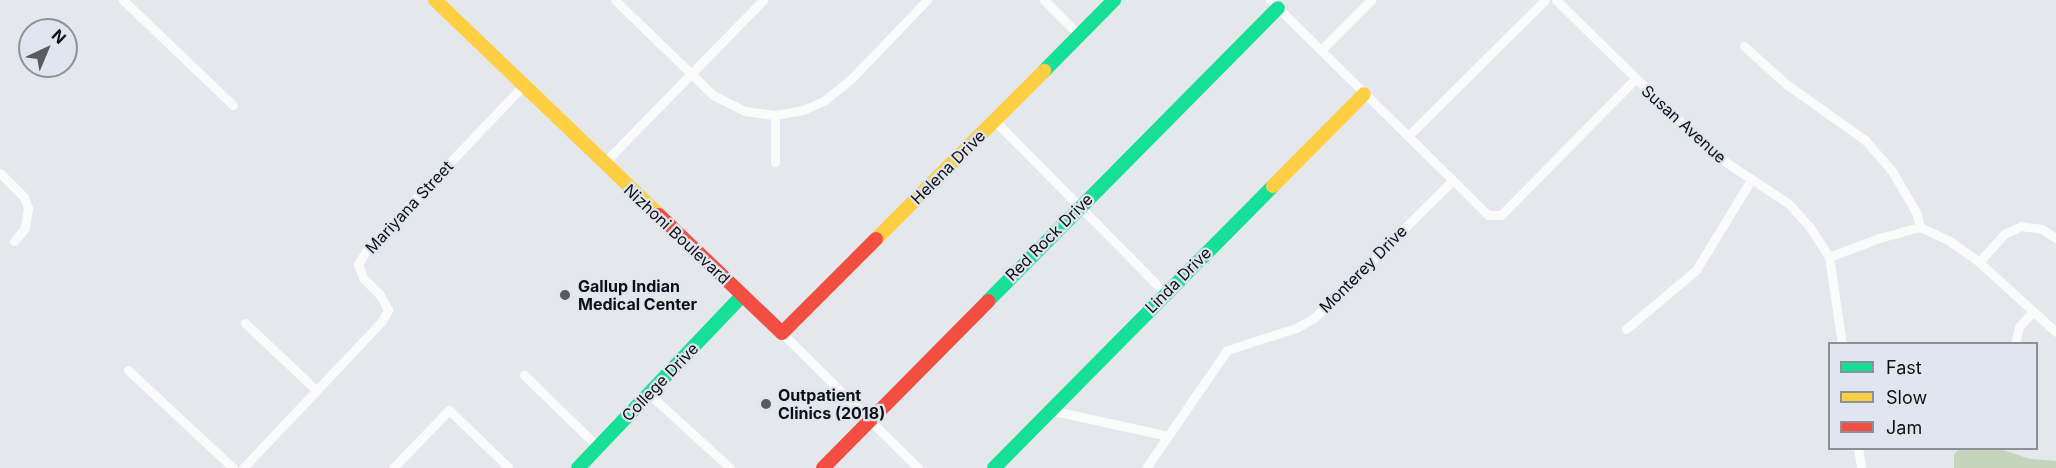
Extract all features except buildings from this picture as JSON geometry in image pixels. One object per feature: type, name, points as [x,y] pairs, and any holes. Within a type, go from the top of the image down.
[{"type":"main road","name":"Nizhoni Boulevard","points":[[435,0],[603,164],[782,333]]},
{"type":"main road","name":"Helena Drive","points":[[782,333],[1114,0]]},
{"type":"main road","name":"Red Rock Drive","points":[[823,468],[1274,4]]},
{"type":"main road","name":"Linda Drive","points":[[994,468],[1364,93]]},
{"type":"main road","name":"College Drive","points":[[578,468],[742,296]]},
{"type":"street","points":[[123,0],[233,105]]},
{"type":"street","points":[[615,0],[690,74],[729,104],[745,111],[774,115],[803,110],[825,100],[851,79],[927,0]]},
{"type":"street","points":[[603,164],[763,0]]},
{"type":"street","points":[[1044,0],[1079,35]]},
{"type":"street","points":[[1320,50],[1371,0]]},
{"type":"street","points":[[1408,136],[1545,0]]},
{"type":"street","name":"Susan Avenue","points":[[1556,0],[1712,153],[1789,204],[1829,257],[1842,342]]},
{"type":"street","points":[[1274,4],[1488,215],[1501,215],[1635,79]]},
{"type":"street","points":[[1744,46],[1786,84],[1865,140],[1892,171],[1916,212],[1920,227]]},
{"type":"street","name":"Mariyana Street","points":[[243,468],[382,321],[388,310],[380,295],[363,278],[358,264],[368,248],[524,85]]},
{"type":"street","points":[[774,115],[775,162]]},
{"type":"street","points":[[994,120],[1165,293]]},
{"type":"street","points":[[0,172],[24,197],[28,208],[25,228],[14,240]]},
{"type":"street","points":[[1626,328],[1696,270],[1751,180]]},
{"type":"street","name":"Monterey Drive","points":[[1146,468],[1227,350],[1296,328],[1314,318],[1452,181]]},
{"type":"street","points":[[1979,262],[2004,234],[2021,225],[2056,238]]},
{"type":"street","points":[[1829,257],[1879,238],[1920,227],[1948,240],[1979,262],[2056,332]]},
{"type":"street","points":[[2015,342],[2019,327],[2033,311]]},
{"type":"street","points":[[245,323],[316,390]]},
{"type":"street","name":"Nizhoni Boulevard","points":[[782,333],[918,468]]},
{"type":"street","points":[[128,370],[233,468]]},
{"type":"street","points":[[524,375],[598,447]]},
{"type":"street","points":[[648,393],[730,468]]},
{"type":"street","points":[[393,468],[449,410],[509,468]]},
{"type":"street","points":[[1050,410],[1167,436]]},
{"type":"street","points":[[1858,450],[1861,468]]},
{"type":"green space","points":[[1958,450],[2003,450],[2030,459],[2056,461],[2056,468],[1954,468],[1954,455]]},
{"type":"traffic: fast","points":[[1044,71],[1114,0]]},
{"type":"traffic: fast","points":[[988,301],[1278,8]]},
{"type":"traffic: fast","points":[[994,468],[1273,186]]},
{"type":"traffic: fast","points":[[578,468],[742,296]]},
{"type":"traffic: slow","points":[[435,0],[659,215]]},
{"type":"traffic: slow","points":[[876,239],[1044,71]]},
{"type":"traffic: slow","points":[[1273,186],[1364,94]]},
{"type":"traffic: jam","points":[[659,215],[782,333],[876,239]]},
{"type":"traffic: jam","points":[[823,468],[988,301]]},
{"type":"place","name":"Gallup Indian Medical Center","points":[[565,295]]},
{"type":"place","name":"Outpatient Clinics (2018)","points":[[766,404]]}]
